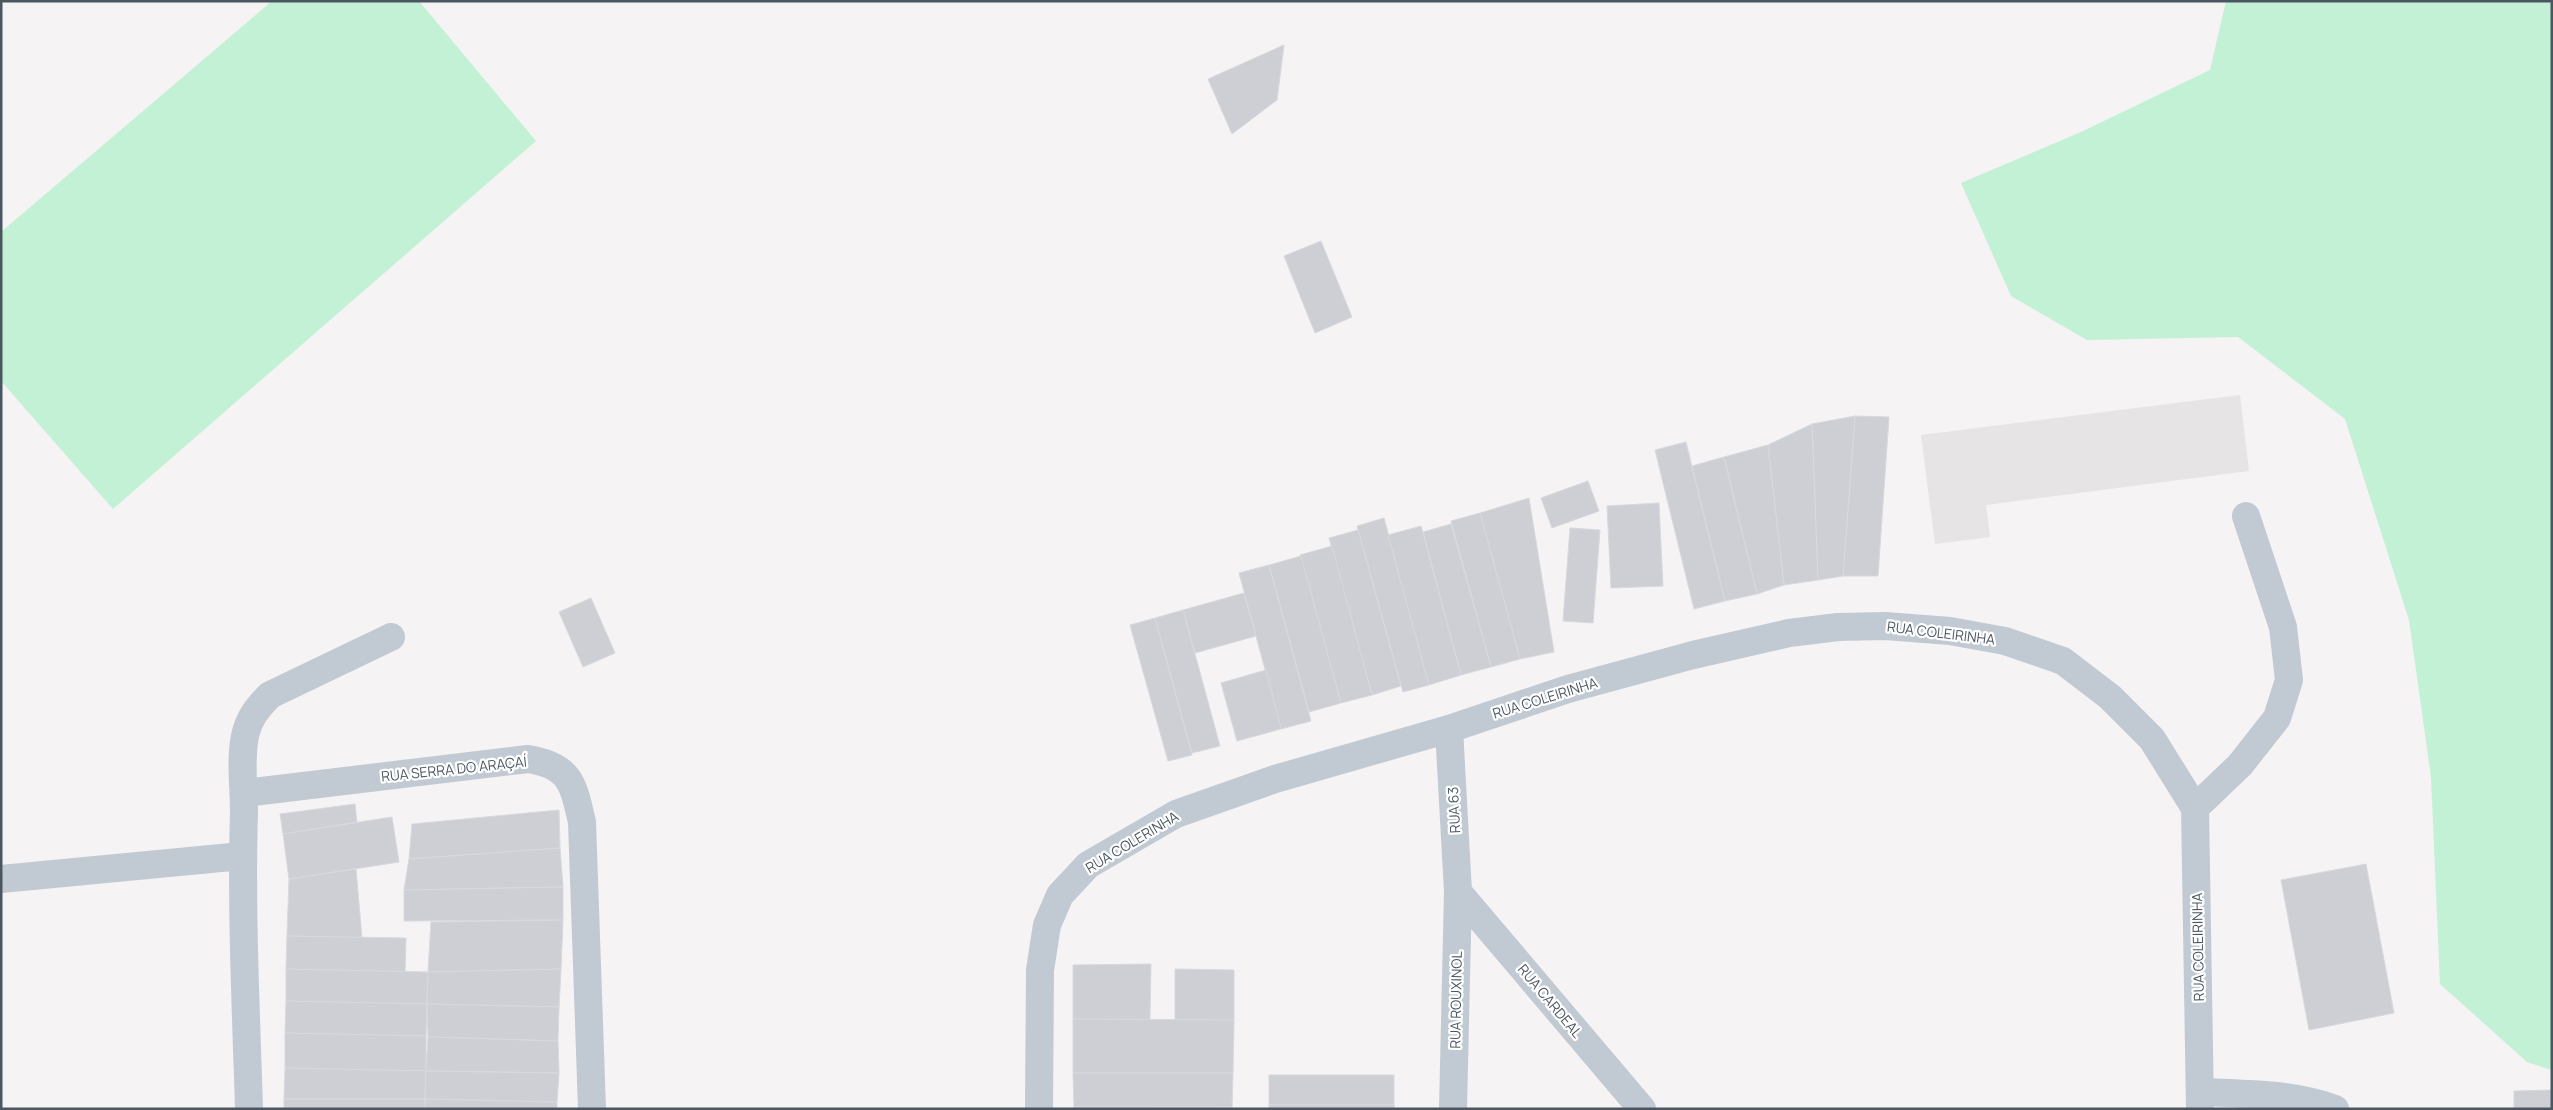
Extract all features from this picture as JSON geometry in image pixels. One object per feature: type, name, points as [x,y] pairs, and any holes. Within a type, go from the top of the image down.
[{"type":"street","points":[[2195,808],[2240,765],[2277,718],[2289,680],[2283,628],[2246,516]]},
{"type":"street","name":"RUA COLEIRINHA","points":[[1449,729],[1568,689],[1693,655],[1789,633],[1838,627],[1885,626],[1950,631],[2005,641],[2063,661],[2110,697],[2152,739],[2195,808],[2200,1100]]},
{"type":"street","points":[[249,1109],[242,856],[245,738],[254,710],[270,695],[391,637]]},
{"type":"street","name":"RUA 63","points":[[1449,729],[1458,892]]},
{"type":"street","name":"RUA COLERINHA","points":[[1039,1109],[1040,970],[1047,925],[1060,895],[1088,865],[1176,814],[1275,779],[1449,729]]},
{"type":"street","name":"RUA SERRA DO ARAÇAÍ","points":[[244,793],[528,759],[551,765],[563,771],[573,785],[582,822],[592,1109]]},
{"type":"street","points":[[1,878],[242,856]]},
{"type":"street","name":"RUA ROUXINOL","points":[[1453,1109],[1458,892]]},
{"type":"street","name":"RUA CARDEAL","points":[[1458,892],[1642,1109]]},
{"type":"street","points":[[2200,1100],[2274,1095],[2312,1100],[2335,1109]]},
{"type":"shaded area","points":[[2240,395],[2249,471],[1986,505],[1990,537],[1935,544],[1921,435]]},
{"type":"green space","points":[[272,1],[419,1],[536,141],[113,509],[1,381],[1,232]]},
{"type":"green space","points":[[2226,1],[2552,1],[2552,1070],[2527,1062],[2440,984],[2431,777],[2409,620],[2345,419],[2238,337],[2087,340],[2011,296],[1961,183],[2081,132],[2210,70]]},
{"type":"building","points":[[1284,45],[1277,100],[1232,134],[1208,79]]},
{"type":"building","points":[[1321,241],[1352,317],[1315,333],[1284,256]]},
{"type":"building","points":[[1855,416],[1889,417],[1878,576],[1843,576]]},
{"type":"building","points":[[1855,416],[1843,576],[1818,580],[1812,424]]},
{"type":"building","points":[[1812,424],[1818,580],[1784,585],[1768,445]]},
{"type":"building","points":[[1686,442],[1725,601],[1694,609],[1655,450]]},
{"type":"building","points":[[1768,445],[1784,585],[1757,594],[1724,457]]},
{"type":"building","points":[[1724,457],[1757,594],[1725,601],[1692,466]]},
{"type":"building","points":[[1588,481],[1599,511],[1552,528],[1541,498]]},
{"type":"building","points":[[1529,498],[1554,652],[1520,659],[1480,513]]},
{"type":"building","points":[[1659,503],[1663,586],[1611,588],[1607,506]]},
{"type":"building","points":[[1480,513],[1520,659],[1491,667],[1451,521]]},
{"type":"building","points":[[1384,518],[1429,685],[1403,692],[1357,526]]},
{"type":"building","points":[[1451,524],[1491,667],[1461,675],[1423,532]]},
{"type":"building","points":[[1421,526],[1461,675],[1429,685],[1388,535]]},
{"type":"building","points":[[1570,528],[1600,530],[1593,623],[1563,621]]},
{"type":"building","points":[[1358,530],[1401,686],[1372,695],[1329,538]]},
{"type":"building","points":[[1332,546],[1372,695],[1341,703],[1300,555]]},
{"type":"building","points":[[1301,556],[1341,703],[1309,712],[1269,565]]},
{"type":"building","points":[[1269,565],[1311,721],[1281,729],[1239,573]]},
{"type":"building","points":[[1244,593],[1256,636],[1195,653],[1183,610]]},
{"type":"building","points":[[591,598],[615,653],[583,667],[559,612]]},
{"type":"building","points":[[1183,610],[1220,746],[1192,753],[1155,618]]},
{"type":"building","points":[[1155,618],[1192,755],[1168,761],[1130,625]]},
{"type":"building","points":[[1266,670],[1281,729],[1237,741],[1221,683]]},
{"type":"building","points":[[355,804],[357,822],[283,834],[280,814]]},
{"type":"building","points":[[559,810],[560,848],[409,859],[412,824]]},
{"type":"building","points":[[392,817],[399,862],[289,879],[283,834]]},
{"type":"building","points":[[560,848],[563,887],[404,890],[409,859]]},
{"type":"building","points":[[2366,864],[2394,1013],[2309,1030],[2281,880]]},
{"type":"building","points":[[356,869],[362,938],[287,936],[289,879]]},
{"type":"building","points":[[563,887],[563,920],[404,921],[404,890]]},
{"type":"building","points":[[563,920],[561,969],[428,972],[431,922]]},
{"type":"building","points":[[287,936],[406,938],[405,972],[286,969]]},
{"type":"building","points":[[1151,964],[1150,1020],[1073,1019],[1073,965]]},
{"type":"building","points":[[286,969],[428,972],[427,1004],[286,1001]]},
{"type":"building","points":[[561,969],[559,1007],[427,1004],[428,972]]},
{"type":"building","points":[[1175,969],[1234,970],[1234,1020],[1175,1020]]},
{"type":"building","points":[[286,1001],[427,1004],[426,1036],[285,1033]]},
{"type":"building","points":[[427,1004],[559,1007],[558,1041],[428,1037]]},
{"type":"building","points":[[1073,1019],[1234,1020],[1233,1073],[1073,1073]]},
{"type":"building","points":[[285,1033],[426,1036],[426,1071],[285,1068]]},
{"type":"building","points":[[428,1037],[558,1041],[559,1073],[426,1071]]},
{"type":"building","points":[[285,1068],[426,1071],[425,1099],[284,1099]]},
{"type":"building","points":[[426,1071],[559,1073],[557,1102],[425,1099]]},
{"type":"building","points":[[1073,1073],[1233,1073],[1232,1107],[1074,1107]]},
{"type":"building","points":[[1269,1075],[1394,1075],[1394,1105],[1269,1105]]},
{"type":"building","points":[[2552,1090],[2552,1109],[2514,1109],[2514,1091]]},
{"type":"building","points":[[284,1099],[425,1099],[425,1109],[284,1109]]},
{"type":"building","points":[[425,1099],[557,1102],[557,1109],[425,1109]]},
{"type":"building","points":[[1269,1105],[1394,1105],[1394,1109],[1269,1109]]},
{"type":"building","points":[[1074,1107],[1232,1107],[1073,1109]]}]
